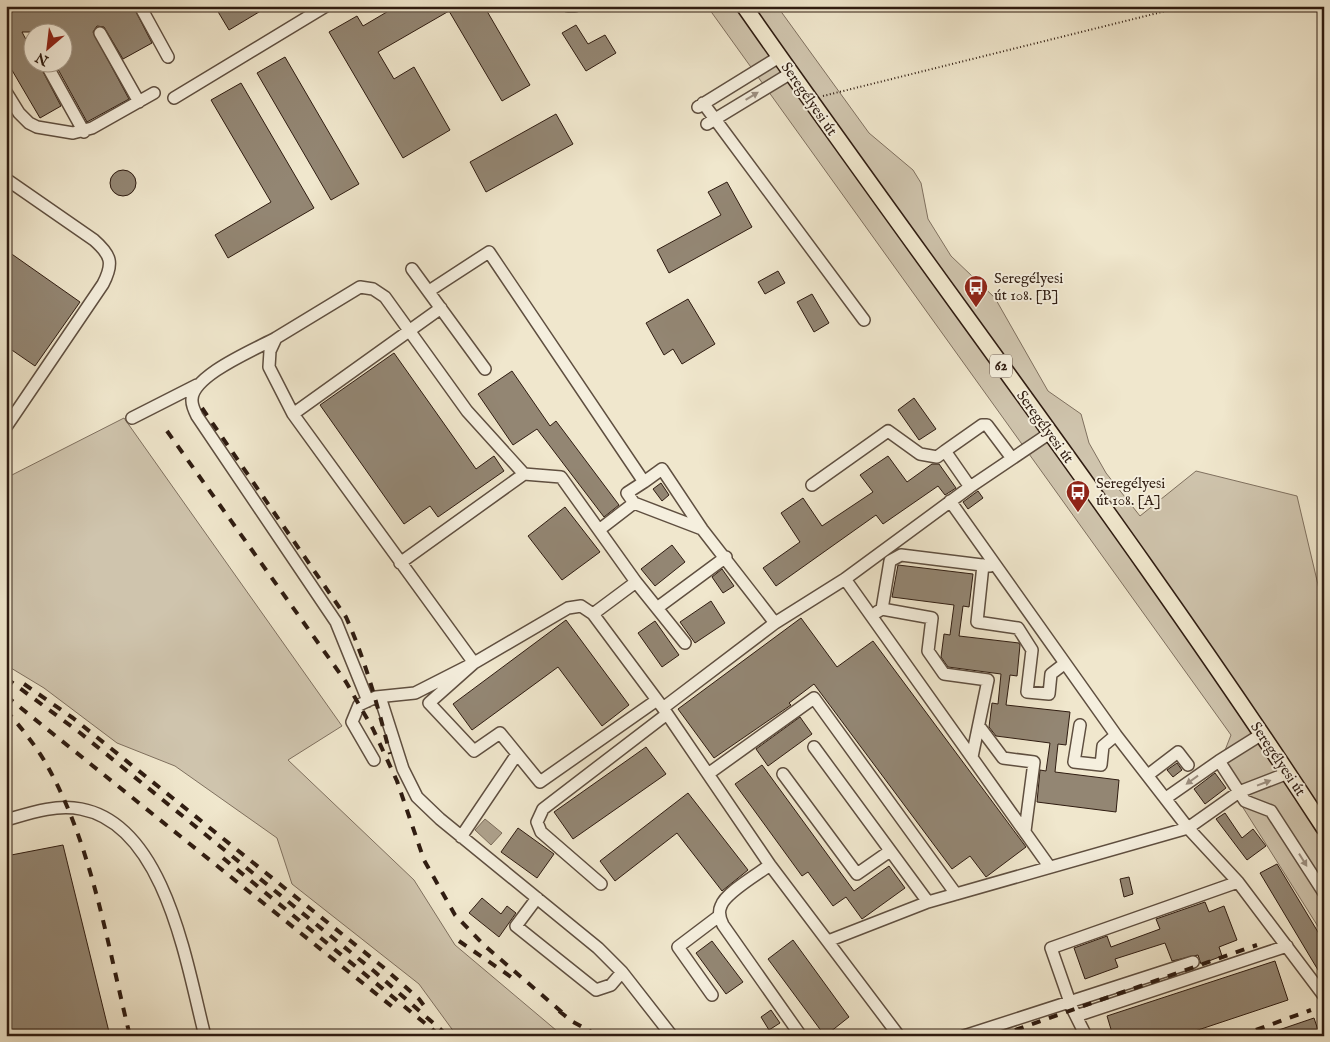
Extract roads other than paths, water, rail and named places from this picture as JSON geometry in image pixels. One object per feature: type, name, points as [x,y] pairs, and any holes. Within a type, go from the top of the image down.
[{"type":"main road","name":"Seregélyesi út","points":[[744,6],[1154,577],[1324,828]]},
{"type":"lane","points":[[140,6],[168,57]]},
{"type":"lane","points":[[174,98],[326,6]]},
{"type":"lane","points":[[568,6],[575,6]]},
{"type":"lane","points":[[100,33],[139,102]]},
{"type":"lane","points":[[779,57],[700,105],[864,320]]},
{"type":"lane","points":[[51,72],[84,132]]},
{"type":"lane","points":[[711,121],[791,73]]},
{"type":"lane","points":[[6,92],[18,113],[37,127],[62,132],[84,132],[154,93]]},
{"type":"lane","points":[[6,179],[94,240],[105,250],[110,272],[104,284],[6,427]]},
{"type":"lane","points":[[429,291],[489,252],[644,482]]},
{"type":"lane","points":[[412,269],[485,369]]},
{"type":"lane","points":[[132,418],[197,385],[208,375],[276,338],[360,287],[373,289],[385,297],[467,411],[524,474]]},
{"type":"lane","points":[[294,414],[441,308]]},
{"type":"lane","points":[[276,338],[270,351],[269,367],[294,414],[474,664]]},
{"type":"lane","points":[[197,385],[191,400],[196,416],[336,622],[368,701]]},
{"type":"lane","points":[[812,485],[888,431],[920,454],[936,457],[982,425],[988,425],[1011,457]]},
{"type":"lane","points":[[601,884],[541,832],[537,822],[543,809],[662,707],[776,623],[844,579],[1011,457],[1050,433]]},
{"type":"lane","points":[[945,451],[970,487]]},
{"type":"lane","points":[[702,529],[634,504],[627,494],[662,469],[702,529],[726,557],[776,623]]},
{"type":"lane","points":[[400,563],[524,474],[561,477],[636,582],[686,643]]},
{"type":"lane","points":[[950,501],[1116,735],[1188,828],[1238,882],[1324,996]]},
{"type":"lane","points":[[599,530],[634,504]]},
{"type":"lane","points":[[872,616],[882,608],[890,561],[901,555],[997,566]]},
{"type":"lane","points":[[657,608],[726,557]]},
{"type":"lane","points":[[983,565],[977,622],[1018,628],[1032,650],[1026,692],[1049,694],[1051,674],[1064,664]]},
{"type":"lane","points":[[844,579],[1049,866]]},
{"type":"lane","points":[[593,614],[636,582]]},
{"type":"lane","points":[[374,760],[352,722],[360,705],[380,697],[415,693],[474,664],[568,608],[581,606],[593,614],[662,707],[770,865],[899,1036]]},
{"type":"lane","points":[[882,608],[932,618],[928,652],[944,674],[988,680],[972,757]]},
{"type":"lane","points":[[474,664],[429,702],[474,751],[500,733],[540,782],[662,707]]},
{"type":"lane","points":[[380,697],[403,769],[417,797],[461,837],[598,948],[622,972],[672,1036]]},
{"type":"lane","points":[[708,774],[814,698],[956,894]]},
{"type":"lane","points":[[1080,725],[1074,762],[1101,765],[1103,746],[1116,735]]},
{"type":"lane","points":[[979,726],[1003,758],[1034,762],[1024,832]]},
{"type":"lane","points":[[1166,798],[1262,734]]},
{"type":"lane","points":[[814,747],[928,902]]},
{"type":"lane","points":[[1148,775],[1178,752],[1188,766]]},
{"type":"lane","points":[[461,837],[517,754]]},
{"type":"lane","points":[[1219,761],[1245,801],[1271,811],[1324,893]]},
{"type":"lane","points":[[828,941],[928,902],[1049,866],[1188,828],[1239,792],[1288,773]]},
{"type":"lane","points":[[783,774],[857,874],[890,851]]},
{"type":"lane","points":[[6,820],[52,808],[81,809],[97,814],[114,824],[133,841],[159,878],[174,912],[204,1036]]},
{"type":"lane","points":[[770,865],[727,897],[721,905],[720,916],[722,925],[801,1036]]},
{"type":"lane","points":[[1086,1036],[1069,1001],[1051,948],[1238,882]]},
{"type":"lane","points":[[537,898],[516,926],[596,990],[611,985],[622,972]]},
{"type":"lane","points":[[712,995],[678,947],[720,916]]},
{"type":"lane","points":[[1076,1016],[1287,946]]},
{"type":"lane","points":[[964,1036],[1193,962]]},
{"type":"railway","points":[[202,408],[346,617],[366,668],[390,754]]},
{"type":"railway","points":[[167,431],[346,682],[373,729],[397,781],[424,860],[455,915],[485,946],[564,1014]]},
{"type":"railway","points":[[6,678],[79,732],[375,972],[448,1036]]},
{"type":"railway","points":[[24,684],[73,718],[383,967],[419,999],[428,1011]]},
{"type":"railway","points":[[6,696],[395,1009]]},
{"type":"railway","points":[[6,710],[45,761],[77,832],[98,900],[130,1036]]},
{"type":"railway","points":[[223,858],[438,1034]]},
{"type":"railway","points":[[459,941],[514,979]]},
{"type":"railway","points":[[998,1036],[1257,945]]},
{"type":"railway","points":[[1239,1036],[1311,1010]]},
{"type":"railway","points":[[559,1011],[573,1022],[599,1036]]},
{"type":"place","name":"Seregélyesi út 108. [B]","points":[[976,308]]},
{"type":"place","name":"Seregélyesi út 108. [A]","points":[[1078,513]]}]
